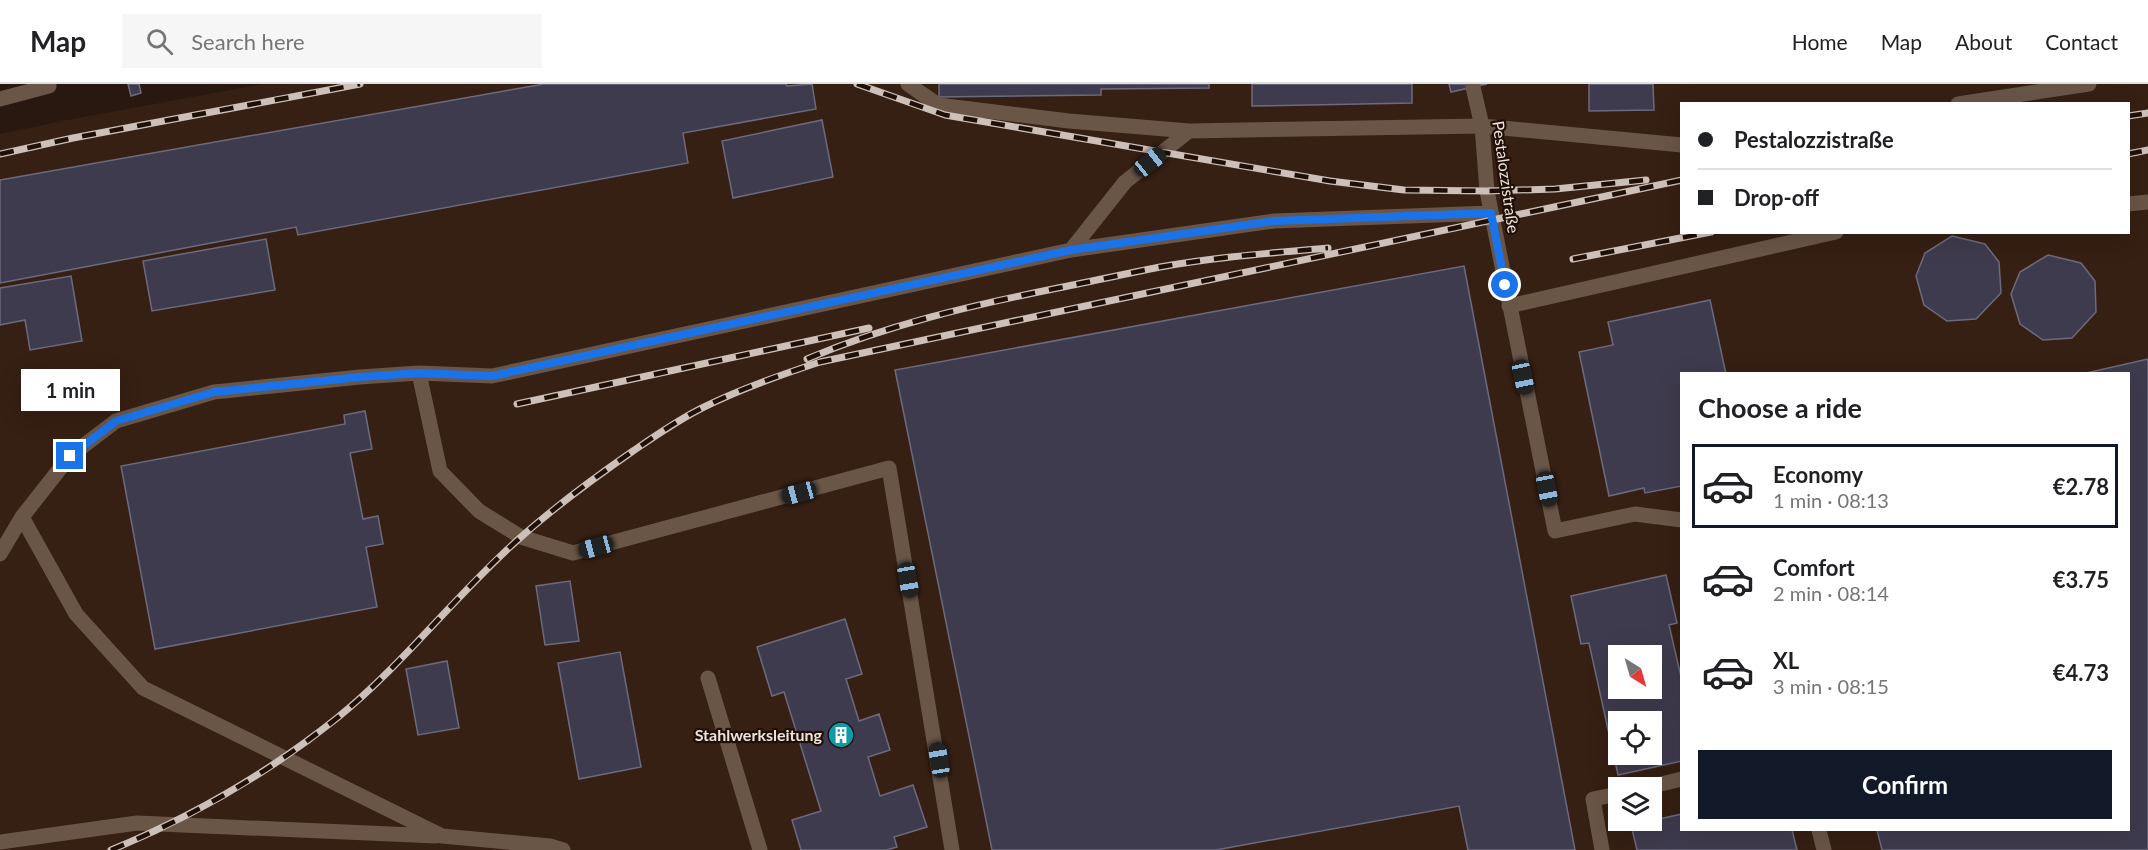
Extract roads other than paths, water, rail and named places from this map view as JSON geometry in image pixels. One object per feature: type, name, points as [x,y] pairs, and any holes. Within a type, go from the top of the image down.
[{"type":"street","points":[[0,99],[51,84]]},
{"type":"street","points":[[908,84],[938,105],[1069,121],[1189,131],[1482,126],[1680,145]]},
{"type":"street","points":[[1971,102],[2089,84]]},
{"type":"street","name":"Pestalozzistraße","points":[[1473,87],[1482,126],[1486,191],[1555,531],[1635,514],[1680,520]]},
{"type":"street","points":[[1071,250],[1125,182],[1189,131]]},
{"type":"street","points":[[2130,204],[2148,202]]},
{"type":"street","points":[[0,554],[22,517],[70,456],[116,421],[214,392],[419,373],[492,376],[1071,250],[1274,221],[1491,213]]},
{"type":"street","points":[[1509,306],[1827,234]]},
{"type":"street","points":[[419,373],[440,471],[479,511],[521,537],[573,554],[889,468],[952,850]]},
{"type":"street","points":[[22,517],[76,614],[143,687],[442,836]]},
{"type":"street","points":[[708,678],[760,850]]},
{"type":"street","points":[[1662,784],[1680,779]]},
{"type":"street","points":[[1602,850],[1593,799],[1608,796]]},
{"type":"street","points":[[0,842],[137,823],[442,836],[550,846],[563,850]]},
{"type":"street","points":[[1819,831],[1824,850]]},
{"type":"railway","points":[[0,154],[360,84]]},
{"type":"railway","points":[[857,84],[945,115],[1330,181],[1404,190],[1487,191],[1555,189],[1646,180]]},
{"type":"railway","points":[[2130,116],[2148,113]]},
{"type":"railway","points":[[2130,154],[2148,150]]},
{"type":"railway","points":[[111,850],[201,808],[257,775],[311,738],[362,697],[497,559],[548,514],[604,471],[658,434],[693,413],[731,395],[820,362],[1680,180]]},
{"type":"railway","points":[[1573,259],[1701,234]]},
{"type":"railway","points":[[807,359],[898,326],[1022,295],[1181,264],[1328,248]]},
{"type":"railway","points":[[517,404],[869,328]]},
{"type":"place","name":"Stahlwerksleitung","points":[[841,735]]}]
